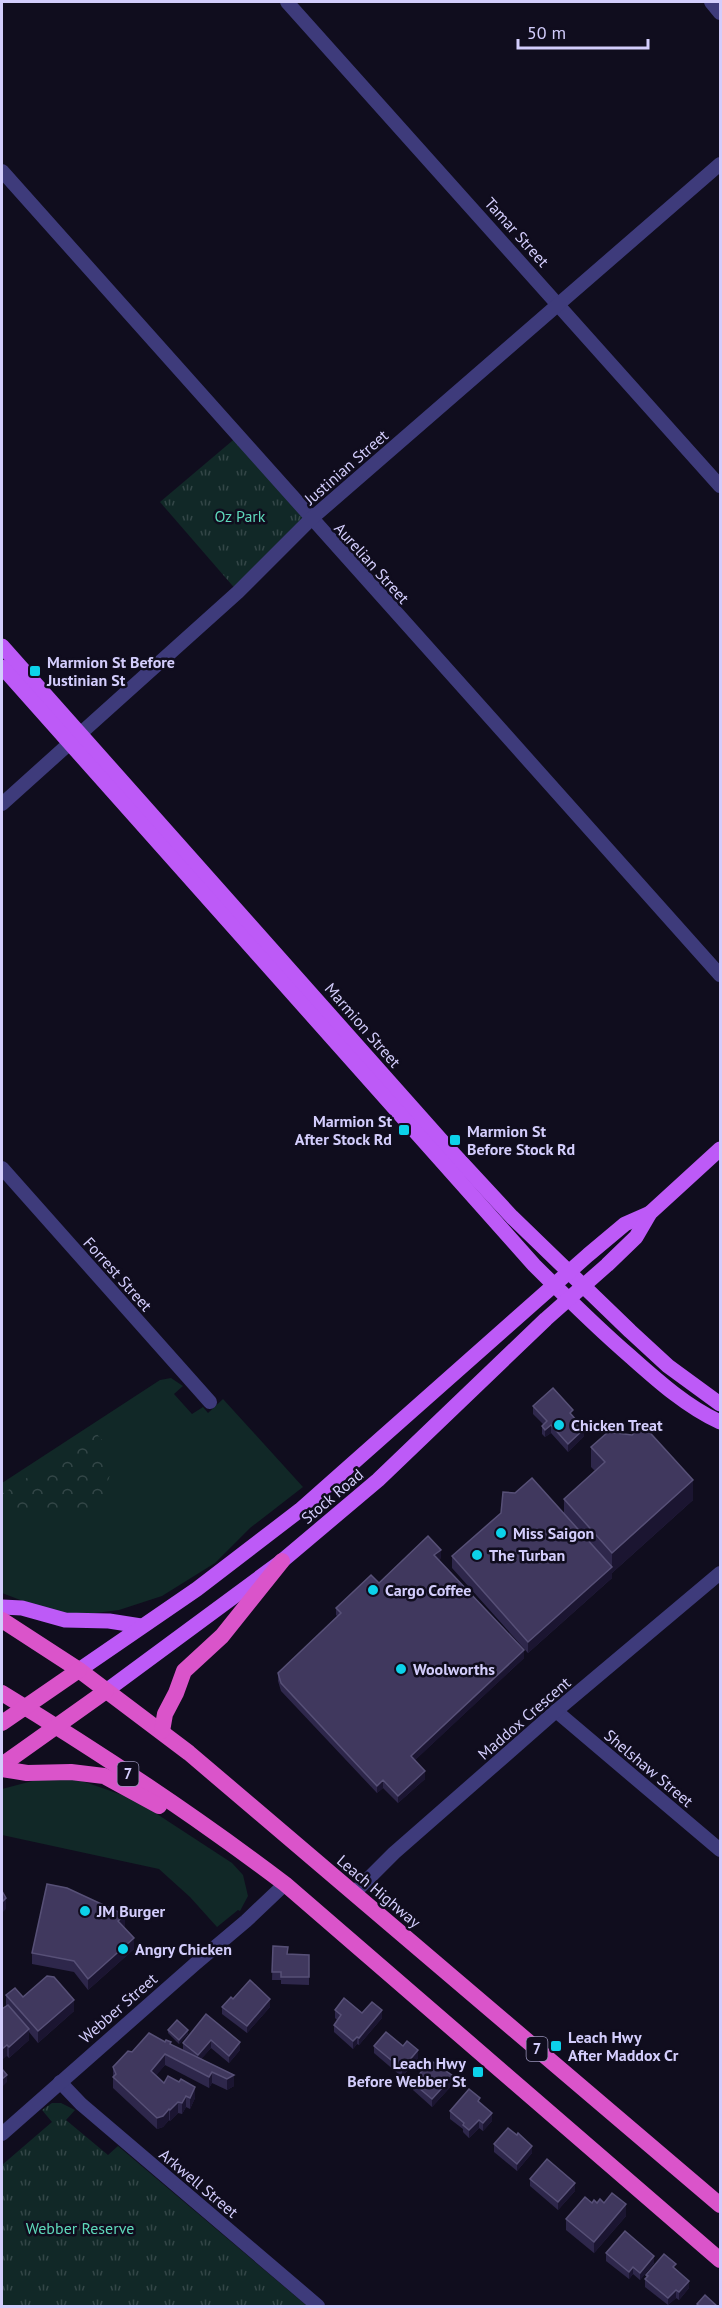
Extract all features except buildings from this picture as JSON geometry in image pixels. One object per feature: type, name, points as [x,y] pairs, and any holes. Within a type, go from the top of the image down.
[{"type":"highway","points":[[162,1731],[165,1714],[184,1671],[222,1636],[282,1561]]},
{"type":"highway","name":"Leach Highway","points":[[2,1620],[79,1670],[162,1731],[720,2205]]},
{"type":"highway","name":"Stock Road","points":[[2,1723],[79,1670]]},
{"type":"highway","name":"Stock Road","points":[[2,1767],[106,1690]]},
{"type":"highway","name":"7","points":[[2,1693],[56,1726],[199,1822],[285,1884],[720,2260]]},
{"type":"highway","points":[[2,1767],[27,1773],[71,1772],[104,1776],[159,1806],[199,1822]]},
{"type":"main road","name":"Marmion Street","points":[[2,646],[75,739],[554,1286],[657,1380],[694,1407],[720,1422]]},
{"type":"main road","name":"Marmion Street","points":[[2,667],[75,739],[512,1217],[668,1366],[720,1404]]},
{"type":"main road","name":"Stock Road","points":[[106,1690],[282,1561],[378,1480],[636,1237],[650,1213],[720,1149]]},
{"type":"main road","name":"Stock Road","points":[[79,1670],[197,1589],[300,1510],[569,1272],[626,1224],[650,1213]]},
{"type":"main road","points":[[2,1607],[22,1608],[65,1620],[109,1621],[141,1626]]},
{"type":"street","name":"Tamar Street","points":[[287,2],[720,486]]},
{"type":"street","points":[[711,2],[720,13]]},
{"type":"street","name":"Justinian Street","points":[[2,804],[238,592],[311,519],[720,164]]},
{"type":"street","name":"Aurelian Street","points":[[2,171],[720,975]]},
{"type":"street","name":"Forrest Street","points":[[2,1168],[210,1402]]},
{"type":"street","name":"Maddox Crescent","points":[[354,1893],[394,1853],[720,1573]]},
{"type":"street","name":"Shelshaw Street","points":[[556,1712],[720,1850]]},
{"type":"street","name":"Webber Street","points":[[2,2134],[246,1922],[285,1884]]},
{"type":"street","name":"Arkwell Street","points":[[60,2082],[81,2104],[318,2307]]},
{"type":"green space","name":"Oz Park","points":[[238,436],[311,519],[238,592],[160,502]]},
{"type":"green space","points":[[171,1378],[183,1386],[174,1394],[192,1414],[203,1407],[208,1413],[223,1399],[303,1487],[250,1528],[215,1563],[162,1596],[119,1610],[80,1615],[49,1611],[2,1593],[2,1483],[160,1380]]},
{"type":"green space","points":[[96,1433],[102,1440],[111,1472],[99,1507],[62,1514],[37,1515],[13,1510],[2,1504],[2,1494]]},
{"type":"green space","points":[[40,1779],[79,1780],[134,1799],[232,1863],[243,1875],[248,1896],[240,1911],[238,1910],[217,1927],[190,1897],[159,1869],[2,1835],[2,1789]]},
{"type":"green space","name":"Webber Reserve","points":[[52,2103],[61,2103],[75,2110],[66,2120],[108,2155],[118,2146],[307,2306],[2,2306],[2,2165],[52,2122],[42,2110]]},
{"type":"place","name":"Marmion St Before Justinian St","points":[[35,671]]},
{"type":"place","name":"Marmion St After Stock Rd","points":[[404,1130]]},
{"type":"place","name":"Marmion St Before Stock Rd","points":[[455,1140]]},
{"type":"place","name":"Chicken Treat","points":[[559,1425]]},
{"type":"place","name":"Miss Saigon","points":[[501,1533]]},
{"type":"place","name":"The Turban","points":[[477,1555]]},
{"type":"place","name":"Cargo Coffee","points":[[373,1590]]},
{"type":"place","name":"Woolworths","points":[[401,1669]]},
{"type":"place","name":"JM Burger","points":[[85,1911]]},
{"type":"place","name":"Angry Chicken","points":[[123,1949]]},
{"type":"place","name":"Leach Hwy After Maddox Cr","points":[[556,2046]]},
{"type":"place","name":"Leach Hwy Before Webber St","points":[[478,2072]]}]
